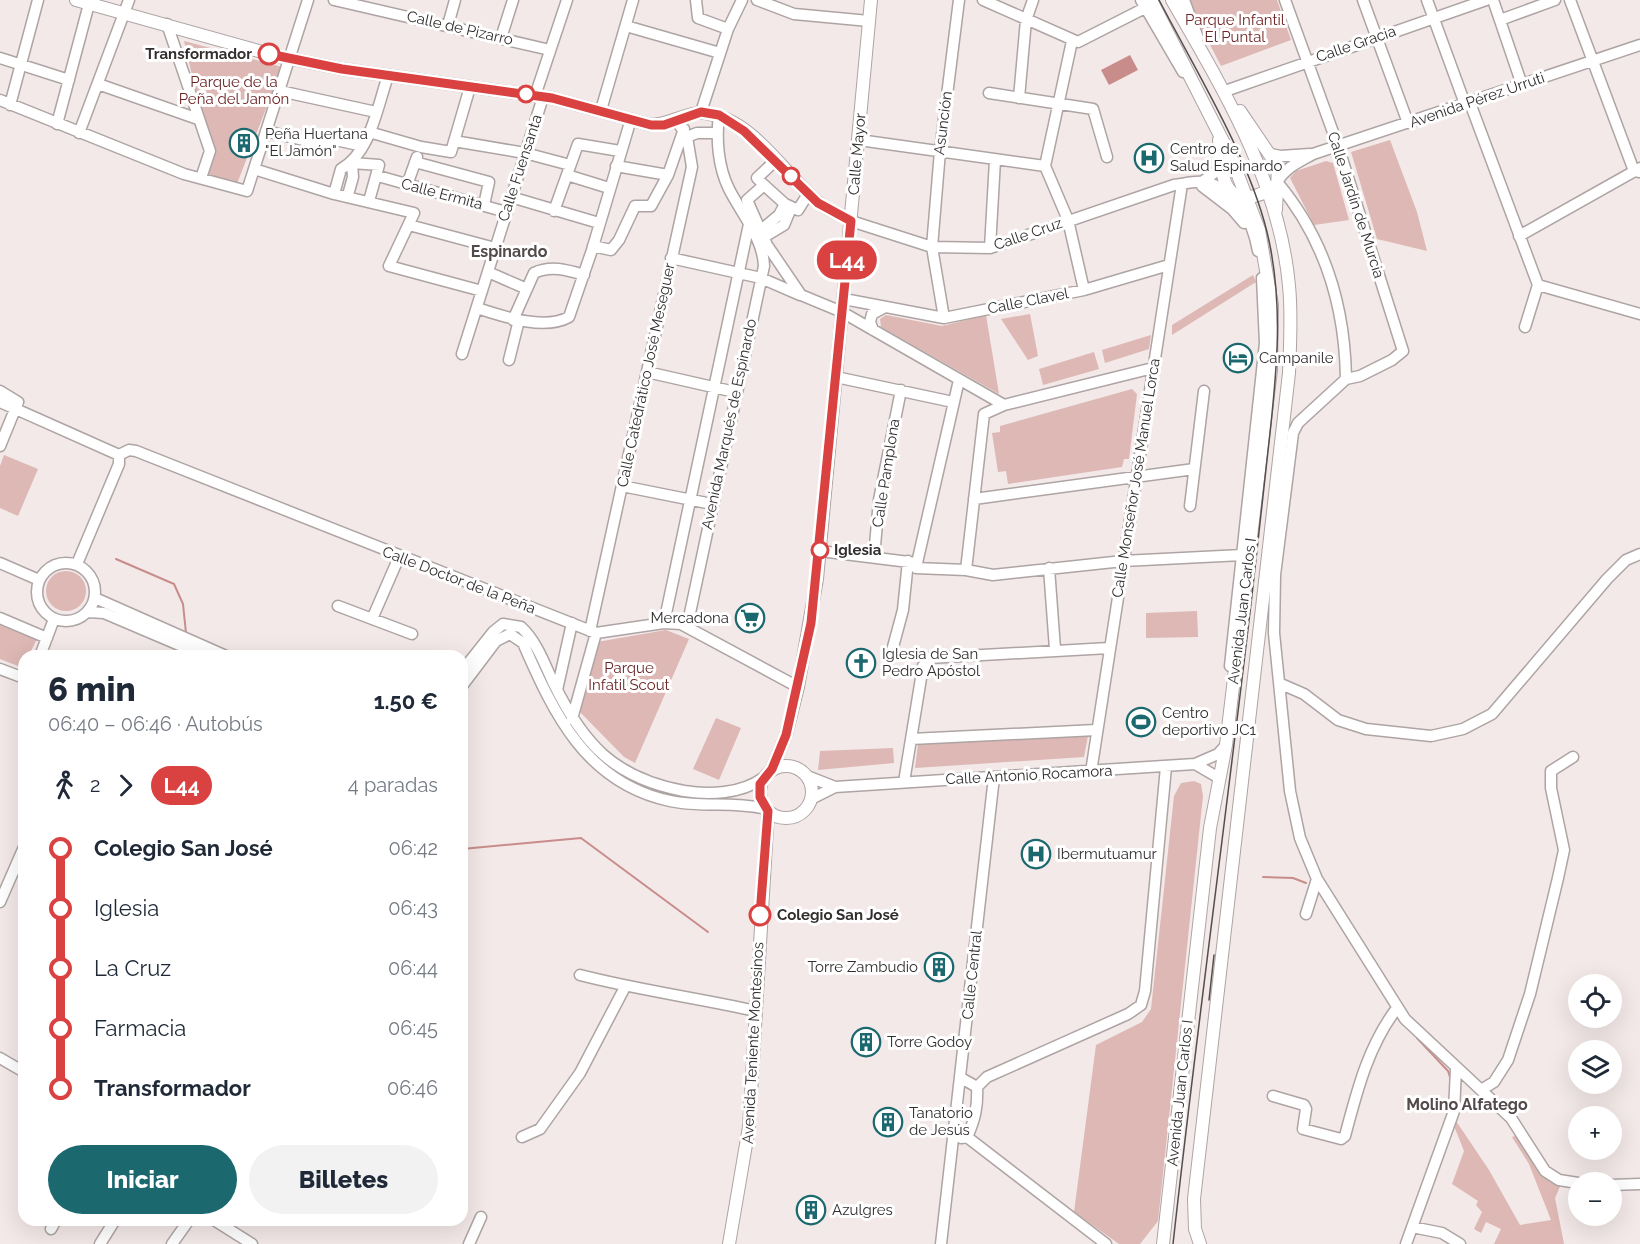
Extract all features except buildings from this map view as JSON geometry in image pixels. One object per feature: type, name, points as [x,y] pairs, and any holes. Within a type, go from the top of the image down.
[{"type":"main road","points":[[76,0],[290,59],[388,76],[539,96],[601,110],[651,125],[683,129],[701,112],[719,115],[744,131],[818,203],[851,221]]},
{"type":"main road","name":"Calle Mayor","points":[[767,774],[786,735],[811,623],[820,551],[871,0]]},
{"type":"main road","name":"Avenida Juan Carlos I","points":[[1172,0],[1205,55],[1251,148],[1276,220],[1289,284],[1289,373],[1196,1187],[1194,1221],[1200,1244]]},
{"type":"main road","points":[[1146,3],[1196,89],[1218,134],[1227,162],[1224,185],[1230,192],[1248,197],[1267,192],[1277,182]]},
{"type":"main road","points":[[1205,55],[1253,131],[1271,154],[1280,172],[1277,182],[1276,220]]},
{"type":"main road","points":[[1227,162],[1251,148],[1271,154]]},
{"type":"main road","name":"Avenida Juan Carlos I","points":[[1163,1244],[1210,828],[1219,778],[1273,337],[1267,266],[1248,197],[1227,162]]},
{"type":"main road","name":"Calle Mayor","points":[[786,735],[787,751],[792,766]]},
{"type":"main road","points":[[765,840],[782,818],[800,814],[811,799],[812,787],[807,776],[792,766],[767,774],[759,790],[767,810],[782,818]]},
{"type":"main road","name":"Avenida Teniente Montesinos","points":[[729,1244],[748,1143],[767,810]]},
{"type":"street","points":[[38,0],[20,64],[5,103],[201,178],[247,191],[308,0]]},
{"type":"street","points":[[79,133],[129,0]]},
{"type":"street","name":"Calle de Pizarro","points":[[334,0],[356,3],[550,50]]},
{"type":"street","points":[[448,25],[455,0]]},
{"type":"street","points":[[501,38],[513,0]]},
{"type":"street","name":"Calle Fuensanta","points":[[462,354],[525,153],[550,50],[567,0]]},
{"type":"street","points":[[601,110],[633,0]]},
{"type":"street","points":[[696,0],[698,18],[728,29]]},
{"type":"street","points":[[701,112],[728,29],[742,0]]},
{"type":"street","points":[[757,0],[794,14],[869,21]]},
{"type":"street","name":"Asunción","points":[[944,318],[932,247],[940,151],[959,0]]},
{"type":"street","points":[[983,0],[1078,42],[1146,3]]},
{"type":"street","points":[[1019,98],[1026,20],[1033,0]]},
{"type":"street","points":[[1184,0],[1205,55]]},
{"type":"street","name":"Calle Jardín de Murcia","points":[[1285,0],[1338,146],[1403,351],[1392,360],[1360,376],[1346,379],[1298,423],[1293,433],[1275,575],[1274,633],[1292,806],[1300,838],[1317,879],[1397,1008],[1456,1069],[1510,1118],[1545,1171],[1559,1180],[1568,1181]]},
{"type":"street","points":[[1363,0],[1408,123]]},
{"type":"street","points":[[1427,0],[1538,285],[1525,327]]},
{"type":"street","name":"Calle Gracia","points":[[1228,90],[1486,0]]},
{"type":"street","points":[[1493,0],[1522,85]]},
{"type":"street","points":[[1500,20],[1555,0]]},
{"type":"street","points":[[1519,236],[1638,170],[1592,62],[1570,0]]},
{"type":"street","points":[[57,124],[89,4]]},
{"type":"street","points":[[167,24],[210,151],[201,178]]},
{"type":"street","points":[[626,26],[720,53]]},
{"type":"street","points":[[1072,41],[1045,166],[1068,220],[1084,290]]},
{"type":"street","name":"Avenida Pérez Urruti","points":[[1313,154],[1640,45]]},
{"type":"street","points":[[0,58],[69,80]]},
{"type":"street","points":[[334,194],[341,169],[352,163],[363,146],[388,76]]},
{"type":"street","points":[[98,84],[198,119]]},
{"type":"street","points":[[369,132],[421,147],[451,152],[470,87]]},
{"type":"street","points":[[280,91],[376,112]]},
{"type":"street","points":[[988,93],[1093,109],[1107,156]]},
{"type":"street","name":"Avenida Marqués de Espinardo","points":[[687,627],[761,278],[763,257],[723,174],[716,133],[719,115]]},
{"type":"street","points":[[477,308],[516,320],[560,322],[568,317],[593,246],[631,119]]},
{"type":"street","points":[[593,246],[610,250],[619,240],[635,206],[651,206],[668,175],[683,129],[697,133],[716,133]]},
{"type":"street","name":"Calle Catedrático José Meseguer","points":[[593,632],[622,486],[692,168],[683,129]]},
{"type":"street","points":[[266,131],[323,145],[331,139],[363,146]]},
{"type":"street","points":[[858,140],[1045,166]]},
{"type":"street","points":[[454,141],[525,153],[609,188]]},
{"type":"street","points":[[554,211],[578,144],[620,151]]},
{"type":"street","points":[[407,185],[421,147]]},
{"type":"street","points":[[1271,154],[1280,156],[1313,154]]},
{"type":"street","points":[[1313,154],[1287,168],[1277,182],[1296,205],[1325,257],[1340,304],[1346,346],[1346,379]]},
{"type":"street","points":[[776,160],[757,178],[788,206],[798,210],[808,194]]},
{"type":"street","points":[[990,248],[995,160]]},
{"type":"street","points":[[415,162],[489,182],[484,206]]},
{"type":"street","name":"Calle Cruz","points":[[851,221],[932,247],[990,248],[1068,220],[1192,183],[1227,162]]},
{"type":"street","points":[[348,195],[353,177],[352,163]]},
{"type":"street","name":"Calle Ermita","points":[[352,163],[379,165],[378,176],[506,212]]},
{"type":"street","points":[[616,166],[668,175]]},
{"type":"street","points":[[254,169],[334,194],[348,195],[414,213],[389,266],[482,291]]},
{"type":"street","points":[[369,201],[378,176]]},
{"type":"street","points":[[1192,183],[1230,192],[1248,219],[1258,247],[1263,289],[1264,343],[1222,754]]},
{"type":"street","points":[[1192,183],[1203,187],[1232,209],[1246,225],[1258,247]]},
{"type":"street","name":"Calle Monseñor José Manuel Lorca","points":[[1092,772],[1108,648],[1169,266],[1192,183]]},
{"type":"street","points":[[764,185],[747,200],[762,234],[801,296]]},
{"type":"street","points":[[511,197],[599,223]]},
{"type":"street","points":[[762,234],[784,225],[788,206]]},
{"type":"street","name":"Avenida Marqués de Espinardo","points":[[664,623],[749,224]]},
{"type":"street","points":[[409,225],[495,248]]},
{"type":"street","points":[[671,258],[761,278],[842,312],[1004,405]]},
{"type":"street","name":"Calle Clavel","points":[[843,299],[944,318],[1084,290],[1169,266]]},
{"type":"street","points":[[510,360],[516,320],[534,273],[542,269],[560,269],[584,274]]},
{"type":"street","points":[[488,272],[527,289]]},
{"type":"street","points":[[1538,285],[1640,314]]},
{"type":"street","points":[[873,330],[870,322],[872,314],[886,307]]},
{"type":"street","points":[[984,414],[1004,405],[1153,368]]},
{"type":"street","points":[[647,372],[735,392]]},
{"type":"street","points":[[836,377],[953,402]]},
{"type":"street","points":[[893,647],[959,380]]},
{"type":"street","name":"Calle Pamplona","points":[[874,557],[879,500],[901,390]]},
{"type":"street","points":[[0,391],[18,399],[0,446]]},
{"type":"street","points":[[1190,506],[1204,392]]},
{"type":"street","points":[[966,570],[987,395]]},
{"type":"street","points":[[0,402],[119,455],[120,462],[77,564]]},
{"type":"street","name":"Calle Doctor de la Peña","points":[[119,455],[129,450],[136,451],[593,632]]},
{"type":"street","points":[[974,499],[1194,468]]},
{"type":"street","points":[[622,486],[712,504]]},
{"type":"street","points":[[820,551],[913,562]]},
{"type":"street","points":[[1281,684],[1304,694],[1338,720],[1366,729],[1431,736],[1462,729],[1492,714],[1607,579],[1626,561],[1640,554]]},
{"type":"street","points":[[913,562],[916,568],[966,570],[993,575],[1123,561],[1242,555]]},
{"type":"street","points":[[372,619],[399,557]]},
{"type":"street","points":[[68,562],[77,564],[87,571],[93,580],[95,598],[88,612],[78,619],[66,621],[54,619],[44,612],[38,602],[36,591],[39,580],[50,566],[68,562]]},
{"type":"street","points":[[0,563],[39,580]]},
{"type":"street","points":[[1049,568],[1055,649]]},
{"type":"street","points":[[95,598],[212,650]]},
{"type":"street","points":[[338,606],[412,634]]},
{"type":"street","points":[[88,612],[104,613],[191,650]]},
{"type":"street","points":[[0,618],[47,638]]},
{"type":"street","points":[[42,650],[54,619]]},
{"type":"street","points":[[557,690],[572,623]]},
{"type":"street","points":[[572,719],[593,632],[675,623],[687,627],[798,687]]},
{"type":"street","points":[[468,663],[493,632],[503,624],[521,627],[530,635],[572,719],[607,760],[623,771],[658,786],[694,792],[724,792],[747,788],[767,774]]},
{"type":"street","points":[[468,678],[496,641],[510,634],[524,643],[566,731],[597,765],[619,780],[669,801],[699,805],[741,804],[767,810]]},
{"type":"street","points":[[904,782],[923,666],[929,658],[1055,649],[1108,648]]},
{"type":"street","points":[[0,669],[18,676]]},
{"type":"street","points":[[911,739],[1096,730]]},
{"type":"street","name":"Calle Antonio Rocamora","points":[[811,799],[835,787],[1166,767],[1195,764],[1222,754]]},
{"type":"street","points":[[1481,1090],[1494,1082],[1508,1060],[1530,994],[1564,850],[1551,788],[1551,771],[1573,757]]},
{"type":"street","points":[[1195,764],[1219,778]]},
{"type":"street","points":[[967,1137],[978,1105],[977,1087],[987,1077],[1128,1014],[1142,1005],[1166,767]]},
{"type":"street","name":"Calle Antonio Rocamora","points":[[807,776],[835,787]]},
{"type":"street","name":"Calle Central","points":[[941,1244],[994,777]]},
{"type":"street","points":[[0,902],[18,861]]},
{"type":"street","points":[[1306,914],[1317,879]]},
{"type":"street","points":[[580,975],[625,987],[691,997],[756,1011]]},
{"type":"street","points":[[522,1137],[540,1129],[580,1073],[625,987]]},
{"type":"street","points":[[1273,1096],[1304,1105],[1306,1108],[1303,1129],[1341,1139],[1345,1136],[1359,1084],[1375,1043],[1397,1008]]},
{"type":"street","points":[[0,1058],[18,1068]]},
{"type":"street","points":[[1406,1244],[1454,1111],[1456,1069]]},
{"type":"street","points":[[961,1078],[977,1087]]},
{"type":"street","points":[[955,1134],[967,1137],[1106,1244]]},
{"type":"street","points":[[1622,1185],[1640,1184]]},
{"type":"street","points":[[469,1244],[481,1217]]},
{"type":"street","points":[[100,1244],[111,1226]]},
{"type":"street","points":[[172,1244],[185,1226]]},
{"type":"street","points":[[226,1226],[252,1244]]},
{"type":"street","points":[[1412,1227],[1442,1233],[1460,1244]]},
{"type":"green space","name":"Parque Infantil El Puntal","points":[[1187,0],[1277,0],[1291,40],[1221,66]]},
{"type":"green space","name":"Parque de la Peña del Jamón","points":[[184,41],[282,67],[235,189],[205,177],[214,149],[202,118]]},
{"type":"green space","points":[[1390,140],[1417,212],[1427,251],[1377,239],[1351,152]]},
{"type":"green space","points":[[1326,161],[1333,163],[1349,220],[1314,225],[1290,178],[1296,171]]},
{"type":"green space","points":[[1253,275],[1256,282],[1172,335],[1172,325]]},
{"type":"green space","points":[[1030,314],[1038,356],[1028,360],[1001,319]]},
{"type":"green space","points":[[886,315],[942,326],[986,315],[999,394],[881,327],[880,319]]},
{"type":"green space","points":[[1151,335],[1149,349],[1105,363],[1102,350]]},
{"type":"green space","points":[[1094,352],[1099,369],[1043,385],[1039,369]]},
{"type":"green space","points":[[1132,389],[1137,394],[1129,459],[1124,459],[1122,467],[1008,484],[1006,471],[998,472],[992,433],[1000,432],[1000,426]]},
{"type":"green space","points":[[4,455],[38,469],[18,516],[0,508],[0,466]]},
{"type":"green space","points":[[66,571],[80,577],[86,591],[80,605],[66,611],[52,605],[46,591],[52,577]]},
{"type":"green space","points":[[1197,611],[1198,637],[1146,638],[1146,613]]},
{"type":"green space","points":[[0,621],[38,637],[32,650],[18,650],[18,666],[0,659]]},
{"type":"green space","name":"Parque Infatil Scout","points":[[666,630],[689,639],[635,763],[624,757],[580,712],[597,642]]},
{"type":"green space","points":[[716,718],[741,728],[719,780],[693,769]]},
{"type":"green space","points":[[1088,736],[1084,757],[915,768],[918,744]]},
{"type":"green space","points":[[893,748],[894,763],[818,770],[820,751]]},
{"type":"green space","points":[[1194,781],[1201,784],[1203,796],[1158,1221],[1140,1244],[1119,1244],[1074,1212],[1096,1045],[1142,1022],[1151,1009],[1174,796],[1181,783]]},
{"type":"green space","points":[[1456,1121],[1489,1170],[1520,1225],[1551,1220],[1529,1164],[1512,1137],[1517,1135],[1561,1184],[1555,1198],[1564,1244],[1494,1244],[1501,1229],[1486,1222],[1481,1233],[1474,1229],[1482,1212],[1476,1205],[1478,1201],[1452,1184],[1464,1151],[1454,1126]]},
{"type":"shaded area","points":[[1130,55],[1138,70],[1109,85],[1101,70]]},
{"type":"waterway","points":[[116,559],[174,584],[183,604],[186,633]]},
{"type":"waterway","points":[[468,848],[581,838],[708,932]]},
{"type":"waterway","points":[[1263,877],[1293,878],[1306,883]]},
{"type":"waterway","points":[[1417,1038],[1448,1071],[1451,1080]]},
{"type":"tram line","points":[[1159,0],[1220,114],[1247,173],[1267,232],[1276,284],[1277,310],[1274,389],[1256,557],[1173,1244]]},
{"type":"tram line","points":[[1209,1000],[1214,955]]},
{"type":"bus line","name":"L44","points":[[269,54],[342,69],[552,98],[651,125],[664,125],[701,112],[719,115],[744,131],[766,150],[818,203],[851,221],[820,551],[811,623],[786,735],[772,769],[763,778],[759,790],[762,803],[768,811],[760,915]]},
{"type":"place","name":"Transformador","points":[[269,54]]},
{"type":"place","name":"Peña Huertana \"El Jamón\"","points":[[244,143]]},
{"type":"place","name":"Centro de Salud Espinardo","points":[[1149,158]]},
{"type":"place","name":"Campanile","points":[[1238,358]]},
{"type":"place","name":"Iglesia","points":[[820,550]]},
{"type":"place","name":"Mercadona","points":[[750,618]]},
{"type":"place","name":"Iglesia de San Pedro Apóstol","points":[[861,663]]},
{"type":"place","name":"Centro deportivo JC1","points":[[1141,722]]},
{"type":"place","name":"Ibermutuamur","points":[[1036,854]]},
{"type":"place","name":"Colegio San José","points":[[760,915]]},
{"type":"place","name":"Torre Zambudio","points":[[939,967]]},
{"type":"place","name":"Torre Godoy","points":[[866,1042]]},
{"type":"place","name":"Tanatorio de Jesús","points":[[888,1122]]},
{"type":"place","name":"Azulgres","points":[[811,1210]]},
{"type":"district","name":"Espinardo","points":[[509,251]]},
{"type":"district","name":"Molino Alfatego","points":[[1467,1104]]}]
